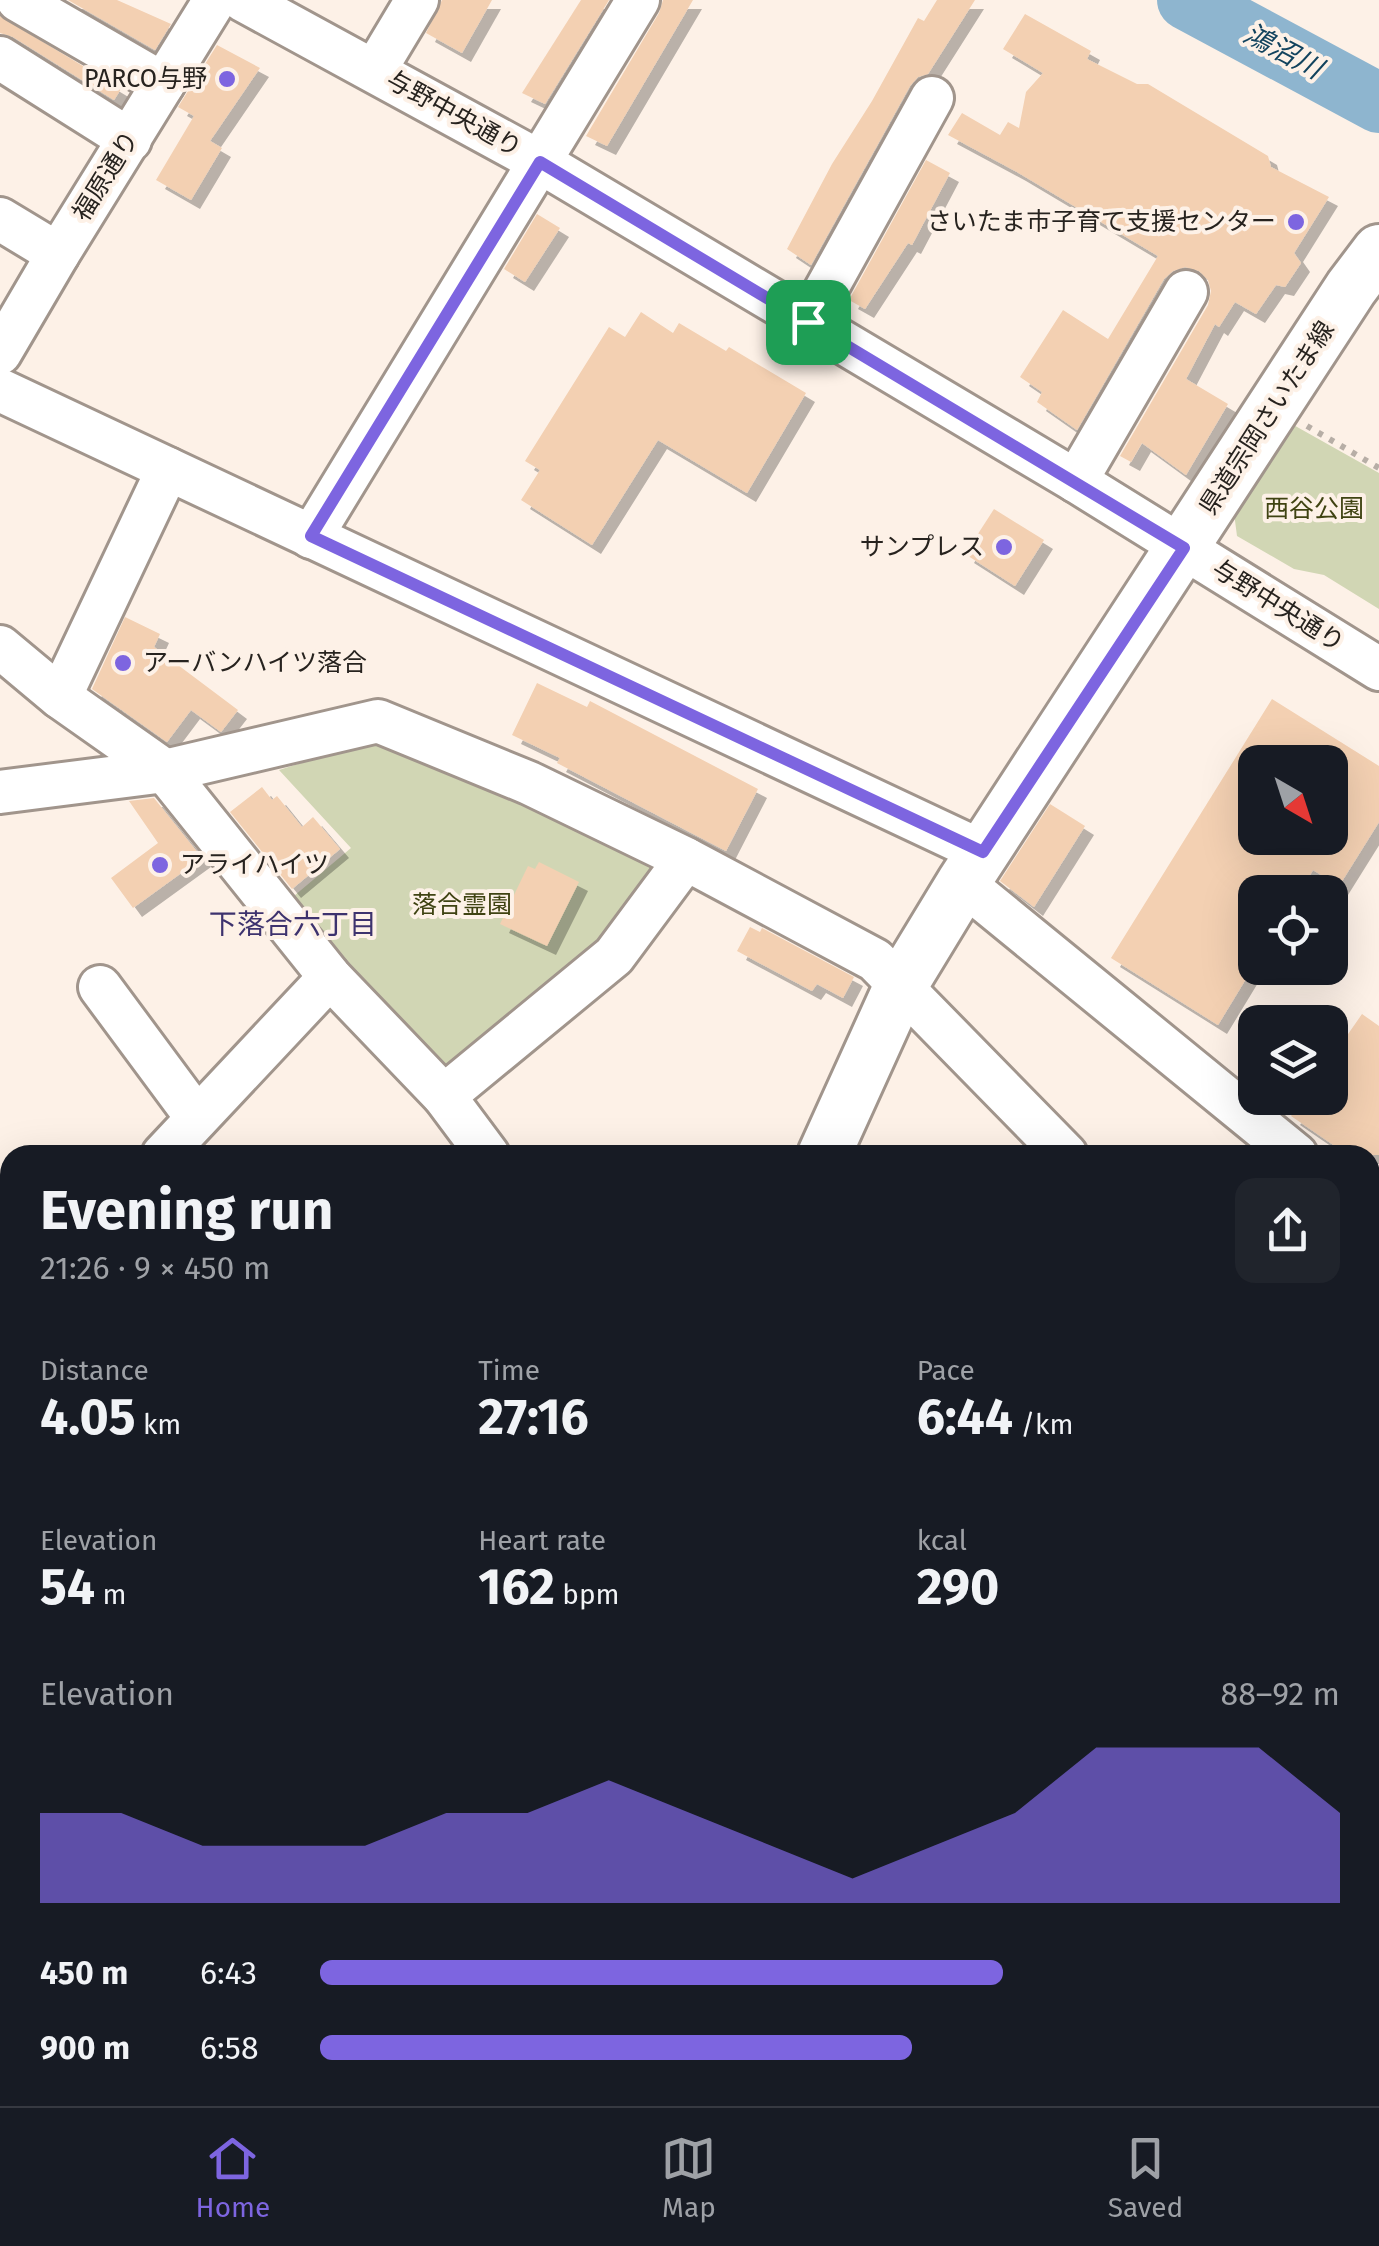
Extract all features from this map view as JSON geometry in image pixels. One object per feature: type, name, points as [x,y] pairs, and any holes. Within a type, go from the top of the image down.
[{"type":"main road","name":"県道宗岡さいたま線","points":[[829,1145],[901,985],[973,868],[1351,288],[1379,251]]},
{"type":"street","points":[[18,0],[163,84]]},
{"type":"street","name":"福原通り","points":[[0,353],[214,0]]},
{"type":"street","name":"与野中央通り","points":[[243,0],[540,162],[1076,481],[1379,669]]},
{"type":"street","points":[[376,70],[418,0]]},
{"type":"street","points":[[311,536],[638,0]]},
{"type":"street","points":[[0,58],[130,140]]},
{"type":"street","points":[[808,322],[932,98]]},
{"type":"street","points":[[0,219],[58,254]]},
{"type":"street","points":[[1076,481],[1186,292]]},
{"type":"street","points":[[0,390],[311,536],[973,868],[1285,1145]]},
{"type":"street","points":[[60,697],[168,469]]},
{"type":"street","points":[[0,648],[164,772],[330,977],[444,1096],[481,1145]]},
{"type":"street","points":[[0,792],[164,772],[378,721],[529,783],[686,859],[875,960],[1056,1145]]},
{"type":"street","points":[[444,1096],[614,956],[686,859]]},
{"type":"street","points":[[172,1145],[330,977]]},
{"type":"street","points":[[100,987],[197,1118]]},
{"type":"path","points":[[1300,422],[1379,468]]},
{"type":"green space","name":"西谷公園","points":[[1290,423],[1379,473],[1379,609],[1324,575],[1294,569],[1237,536],[1234,513]]},
{"type":"green space","name":"落合霊園","points":[[378,739],[489,779],[656,864],[605,950],[443,1079],[288,901],[351,848],[279,770]]},
{"type":"building","points":[[68,0],[117,0],[171,24],[155,50]]},
{"type":"building","points":[[442,0],[492,0],[462,53],[426,33]]},
{"type":"building","points":[[581,0],[609,0],[545,104],[522,93]]},
{"type":"building","points":[[663,0],[693,0],[607,146],[586,136]]},
{"type":"building","points":[[937,0],[975,0],[928,74],[918,77],[910,86],[811,265],[787,249],[918,18],[924,21]]},
{"type":"building","points":[[1025,14],[1091,51],[1087,59],[1137,84],[1148,84],[1268,156],[1271,167],[1329,197],[1294,253],[1301,263],[1285,287],[1276,285],[1256,314],[1235,302],[1219,327],[1215,324],[1186,379],[1228,404],[1186,475],[1142,443],[1131,462],[1120,456],[1208,305],[1211,291],[1208,280],[1199,271],[1185,267],[1164,279],[1077,430],[1037,402],[1042,392],[1020,377],[1063,310],[1108,339],[1158,256],[948,135],[962,113],[1000,135],[1008,122],[1019,128],[1026,92],[1043,73],[1003,49]]},
{"type":"building","points":[[0,16],[121,89],[114,100],[13,37],[0,33]]},
{"type":"building","points":[[217,45],[260,68],[210,141],[222,148],[191,200],[156,180],[194,116],[178,107]]},
{"type":"building","points":[[926,160],[950,173],[912,245],[908,243],[865,309],[849,300]]},
{"type":"building","points":[[537,214],[560,228],[525,282],[504,269]]},
{"type":"building","points":[[641,312],[673,333],[679,323],[726,351],[729,347],[806,393],[747,493],[658,440],[592,545],[521,500],[540,470],[525,461],[609,327],[625,337]]},
{"type":"building","name":"サンプレス","points":[[994,509],[1044,540],[1015,586],[965,554]]},
{"type":"building","points":[[125,617],[160,634],[154,647],[238,710],[221,732],[191,710],[167,742],[92,689]]},
{"type":"building","points":[[537,683],[587,707],[590,701],[758,789],[726,851],[557,763],[560,758],[512,735]]},
{"type":"building","points":[[1272,699],[1345,745],[1243,745]]},
{"type":"building","points":[[1348,747],[1379,766],[1379,822],[1346,875],[1321,875],[1313,870],[1310,875],[1238,875],[1238,985],[1242,985],[1218,1025],[1111,958],[1238,754],[1238,855],[1348,855]]},
{"type":"building","points":[[262,787],[272,800],[277,796],[302,827],[313,817],[340,849],[292,889],[230,812]]},
{"type":"building","name":"アライハイツ","points":[[154,798],[202,858],[133,908],[111,878],[158,843],[129,801]]},
{"type":"building","points":[[1050,804],[1085,826],[1034,907],[1000,881]]},
{"type":"building","points":[[539,862],[579,882],[547,946],[500,924],[528,866],[535,869]]},
{"type":"building","points":[[750,927],[760,932],[762,928],[854,977],[843,998],[817,984],[812,991],[737,951]]},
{"type":"building","points":[[1362,1014],[1379,1026],[1379,1145],[1333,1145],[1291,1116],[1348,1115],[1348,1034]]},
{"type":"waterway","name":"鴻沼川","points":[[1187,0],[1379,103]]},
{"type":"place","name":"PARCO与野","points":[[227,79]]},
{"type":"place","name":"さいたま市子育て支援センター","points":[[1296,222]]},
{"type":"place","name":"サンプレス","points":[[1004,547]]},
{"type":"place","name":"アーバンハイツ落合","points":[[123,663]]},
{"type":"place","name":"アライハイツ","points":[[160,865]]},
{"type":"district","name":"下落合六丁目","points":[[293,924]]},
{"type":"route","points":[[540,162],[808,322],[1184,548],[983,852],[311,536],[540,162]]}]
